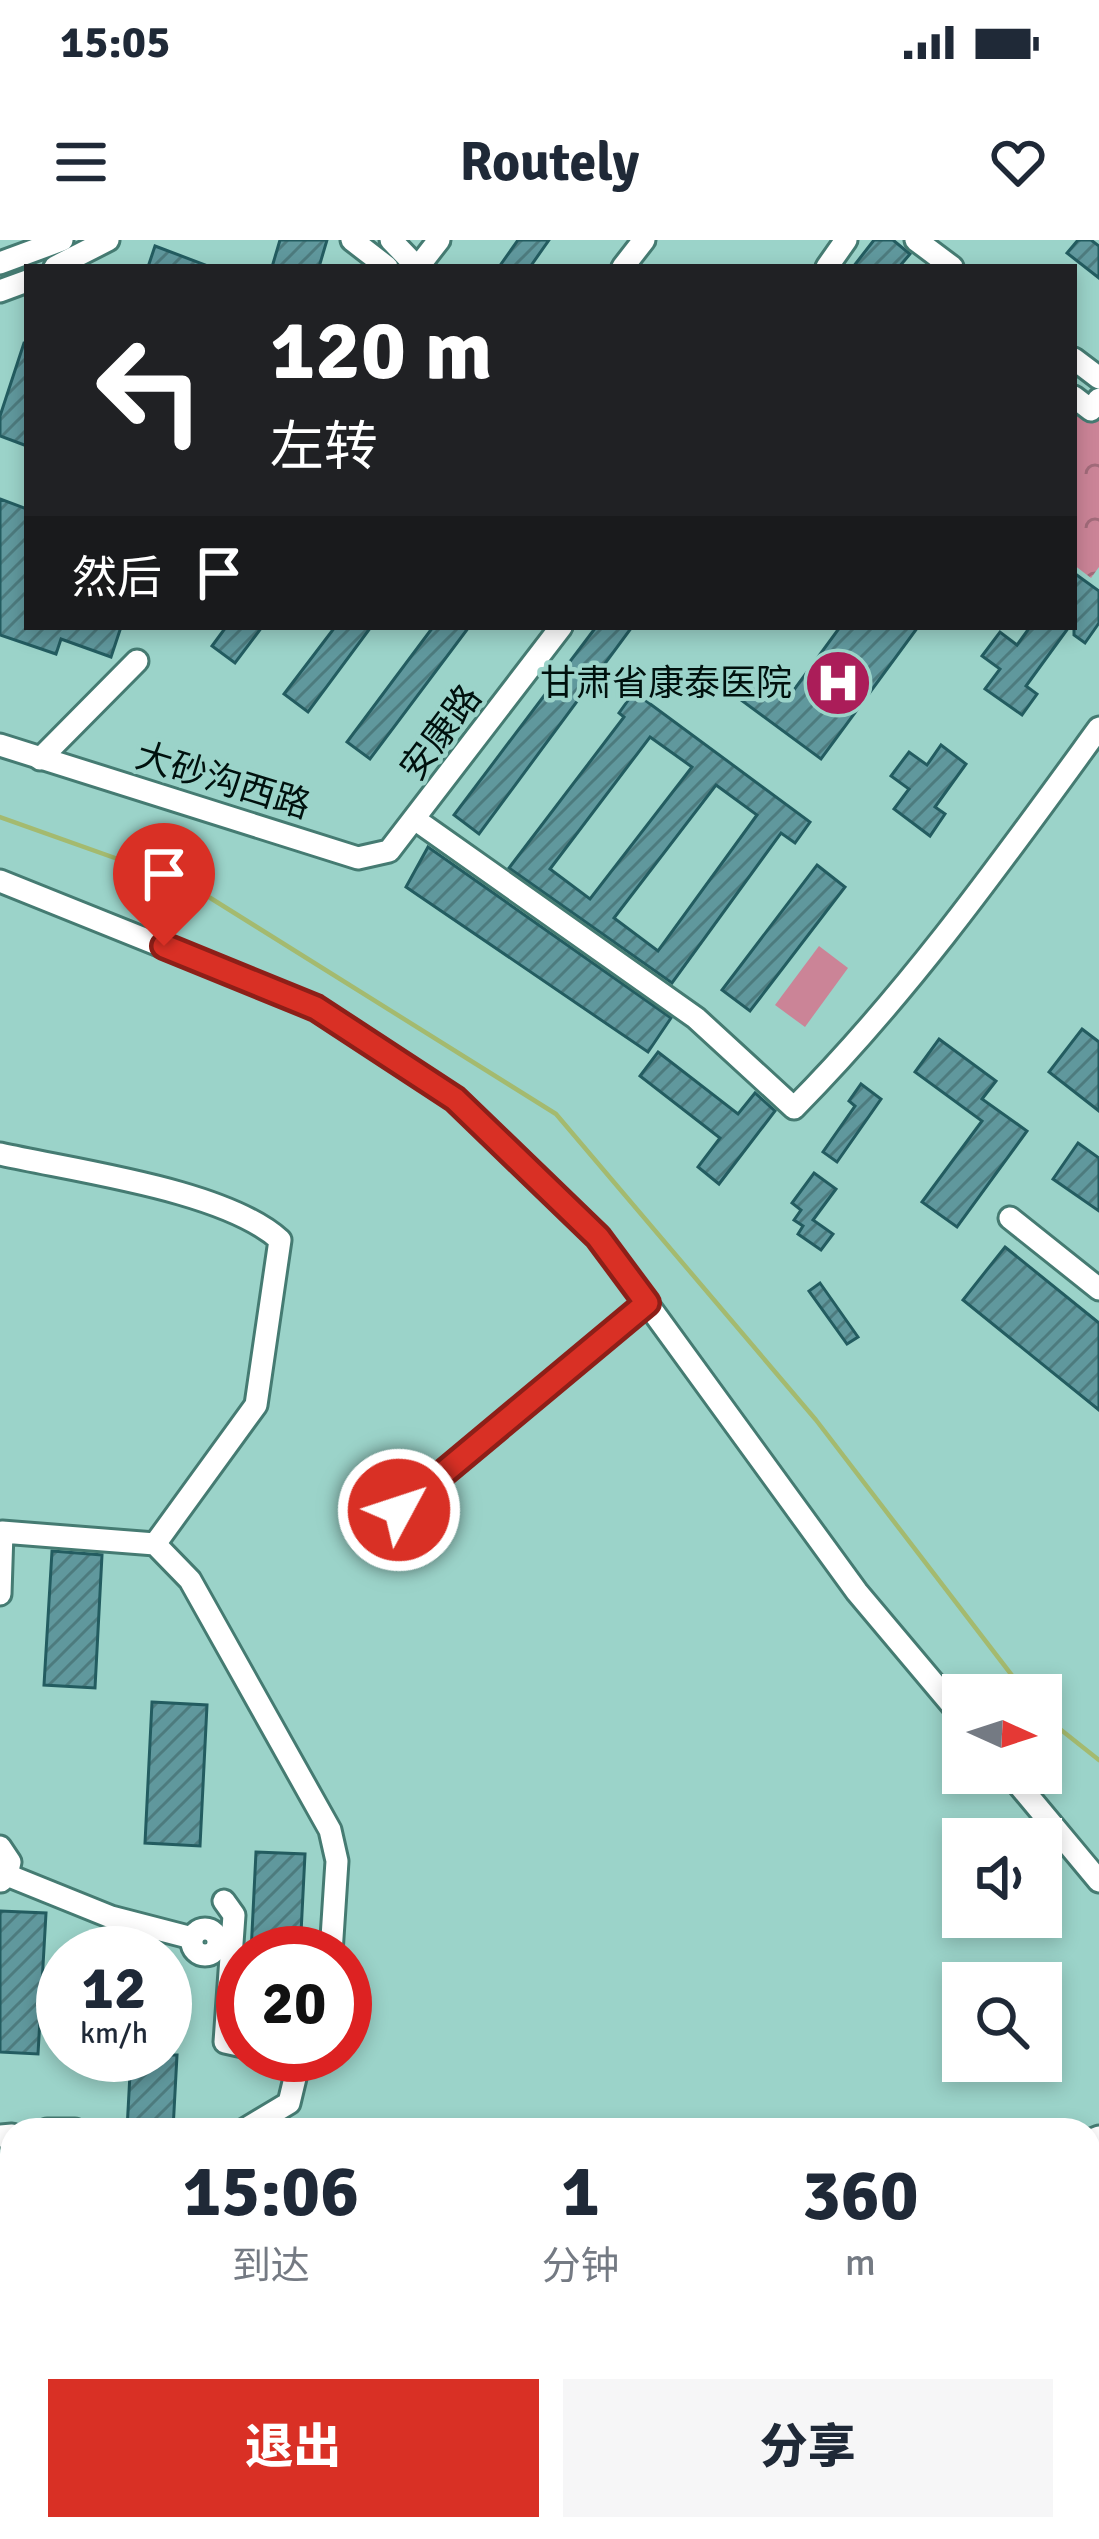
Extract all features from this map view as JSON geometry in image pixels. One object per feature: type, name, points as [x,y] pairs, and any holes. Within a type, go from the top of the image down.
[{"type":"street","points":[[0,263],[62,240]]},
{"type":"street","points":[[61,264],[108,240]]},
{"type":"street","points":[[352,240],[383,264]]},
{"type":"street","points":[[391,240],[415,264]]},
{"type":"street","points":[[420,264],[439,240]]},
{"type":"street","points":[[625,264],[644,240]]},
{"type":"street","points":[[1077,399],[1091,410],[1099,399]]},
{"type":"street","name":"安康路","points":[[416,820],[559,630]]},
{"type":"street","points":[[40,759],[137,661]]},
{"type":"street","points":[[416,820],[696,1018],[794,1108],[853,1048],[964,913],[1099,728]]},
{"type":"street","name":"大砂沟西路","points":[[0,745],[358,858],[389,851],[416,820]]},
{"type":"street","points":[[0,881],[316,1008],[455,1099],[598,1237],[857,1592],[942,1693]]},
{"type":"street","points":[[0,1154],[188,1197],[262,1224],[280,1240],[256,1406],[155,1544]]},
{"type":"street","points":[[1010,1218],[1099,1289]]},
{"type":"street","points":[[399,1510],[647,1303]]},
{"type":"street","points":[[0,1594],[2,1532],[155,1544],[190,1580],[330,1830],[337,1862],[333,1926]]},
{"type":"street","points":[[1026,1794],[1099,1881]]},
{"type":"street","points":[[0,1847],[10,1862],[4,1878],[111,1917],[193,1937],[193,1946],[201,1954],[216,1950]]},
{"type":"street","points":[[224,1901],[234,1915],[230,1926]]},
{"type":"street","points":[[264,2118],[289,2103],[294,2082]]},
{"type":"green space","points":[[1077,402],[1099,419],[1099,567],[1091,578],[1077,567]]},
{"type":"green space","points":[[819,946],[848,968],[805,1027],[775,1005]]},
{"type":"building","points":[[280,240],[327,240],[320,264],[273,264]]},
{"type":"building","points":[[518,240],[549,240],[532,264],[501,264]]},
{"type":"building","points":[[874,240],[893,240],[910,254],[902,264],[855,264]]},
{"type":"building","points":[[1078,240],[1099,246],[1099,278],[1067,253]]},
{"type":"building","points":[[155,246],[203,264],[149,264]]},
{"type":"building","points":[[24,343],[24,445],[0,436],[0,416]]},
{"type":"building","points":[[0,499],[24,508],[24,630],[120,630],[111,657],[61,639],[56,654],[0,635]]},
{"type":"building","points":[[1077,575],[1099,591],[1099,623],[1085,643],[1074,635]]},
{"type":"building","points":[[224,630],[260,630],[235,663],[212,646]]},
{"type":"building","points":[[333,630],[369,630],[308,712],[284,694]]},
{"type":"building","points":[[431,630],[467,630],[370,759],[347,742]]},
{"type":"building","points":[[594,630],[630,630],[479,834],[454,815]]},
{"type":"building","name":"甘肃省康泰医院","points":[[838,630],[916,630],[821,759],[741,700],[761,672],[791,694]]},
{"type":"building","points":[[1028,630],[1067,630],[1026,686],[1037,694],[1022,715],[985,689],[1000,669],[982,656],[1000,632],[1017,645]]},
{"type":"building","points":[[634,692],[810,822],[795,843],[781,833],[672,983],[509,868],[624,717],[619,713]],"holes":[[[650,737],[692,767],[590,899],[550,869]],[[716,785],[757,815],[658,951],[614,918]]]},
{"type":"building","points":[[941,745],[966,764],[935,807],[945,814],[930,836],[894,809],[909,789],[891,776],[909,752],[927,765]]},
{"type":"building","points":[[428,847],[671,1018],[648,1052],[406,887]]},
{"type":"building","points":[[817,865],[845,887],[750,1011],[722,990]]},
{"type":"building","points":[[1082,1029],[1099,1042],[1099,1111],[1049,1072]]},
{"type":"building","points":[[939,1039],[996,1081],[982,1099],[1027,1131],[957,1227],[922,1202],[982,1121],[915,1072]]},
{"type":"building","points":[[658,1052],[738,1114],[755,1093],[775,1111],[719,1184],[698,1167],[720,1138],[640,1076]]},
{"type":"building","points":[[861,1084],[881,1099],[837,1162],[823,1152],[855,1106],[849,1101]]},
{"type":"building","points":[[1078,1143],[1099,1158],[1099,1211],[1053,1179]]},
{"type":"building","points":[[814,1173],[836,1189],[813,1220],[833,1234],[821,1250],[798,1234],[803,1226],[794,1220],[801,1210],[792,1203]]},
{"type":"building","points":[[1005,1247],[1099,1323],[1099,1410],[963,1300]]},
{"type":"building","points":[[820,1283],[858,1337],[847,1344],[809,1291]]},
{"type":"building","points":[[52,1551],[102,1555],[95,1688],[44,1685]]},
{"type":"building","points":[[152,1702],[207,1705],[200,1846],[145,1843]]},
{"type":"building","points":[[256,1852],[305,1854],[301,1926],[252,1926]]},
{"type":"building","points":[[0,1911],[46,1913],[45,1926],[36,1926],[36,2054],[0,2052]]},
{"type":"building","points":[[130,2082],[176,2082],[174,2118],[128,2118]]},
{"type":"waterway","points":[[0,817],[188,884],[556,1114],[816,1420],[1011,1674]]},
{"type":"waterway","points":[[1062,1731],[1099,1760]]},
{"type":"place","name":"甘肃省康泰医院","points":[[838,683]]},
{"type":"route","points":[[164,946],[316,1008],[455,1099],[598,1237],[647,1303],[399,1510]]}]
